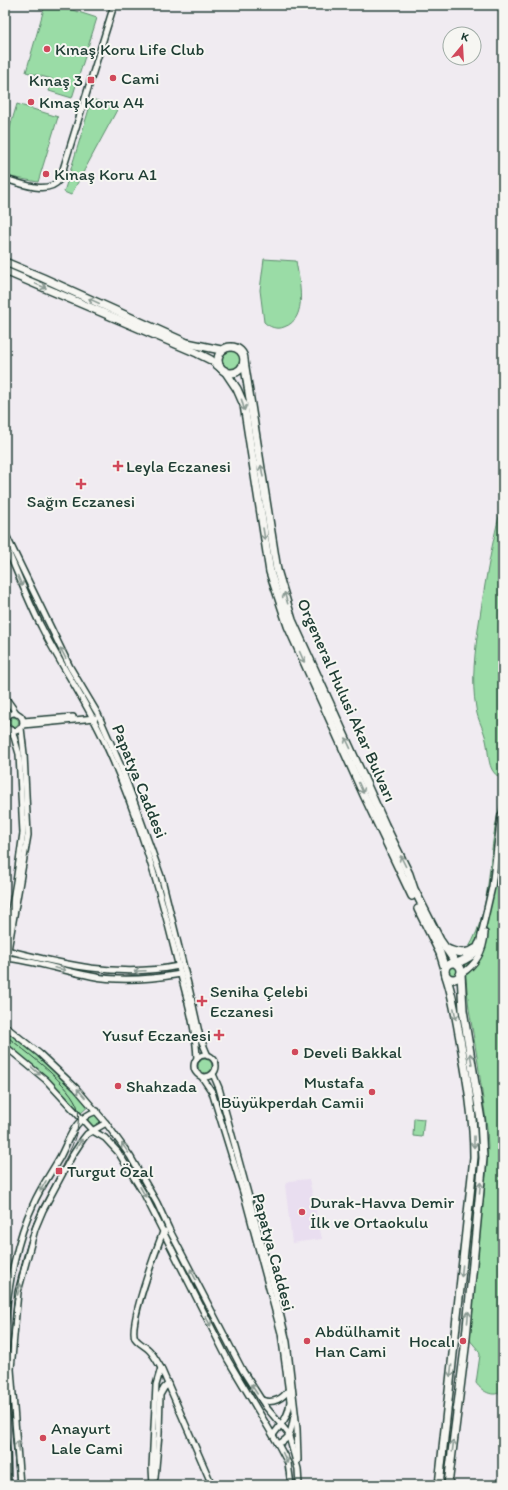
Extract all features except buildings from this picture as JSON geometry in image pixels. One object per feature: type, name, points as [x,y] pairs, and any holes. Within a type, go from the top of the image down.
[{"type":"main road","points":[[5,262],[187,343],[221,350],[229,346],[238,348],[243,354],[244,361],[242,368],[236,372],[223,370],[217,360],[221,350]]},
{"type":"main road","name":"Orgeneral Hulusi Akar Bulvarı","points":[[5,271],[211,360],[223,370],[237,389],[244,405],[270,572],[288,626],[364,795],[440,953],[455,1015],[466,1078],[474,1133],[474,1157],[439,1485]]},
{"type":"main road","name":"Orgeneral Hulusi Akar Bulvarı","points":[[244,361],[277,570],[292,620],[385,825],[409,874],[414,889],[445,948],[456,963]]},
{"type":"main road","points":[[445,948],[453,952],[463,953],[472,951],[479,944]]},
{"type":"main road","points":[[461,974],[457,978],[453,979],[446,973],[448,965],[456,963],[472,955],[479,944]]},
{"type":"main road","points":[[448,1485],[465,1348],[483,1158],[481,1120],[463,1010],[461,974],[460,967],[456,963]]},
{"type":"street","points":[[5,179],[43,188],[54,186],[60,180],[114,5]]},
{"type":"street","name":"Papatya Caddesi","points":[[5,533],[95,716],[138,823],[161,886],[200,1037],[208,1056]]},
{"type":"street","name":"Papatya Caddesi","points":[[5,545],[23,589],[42,628],[95,716]]},
{"type":"street","points":[[5,697],[17,714],[21,716],[28,835],[6,950],[9,956],[5,958]]},
{"type":"street","points":[[5,705],[7,725],[19,754],[23,833],[5,945]]},
{"type":"street","points":[[7,718],[12,714],[17,714]]},
{"type":"street","points":[[9,729],[17,730],[22,724],[95,716]]},
{"type":"street","points":[[479,944],[492,887],[501,816],[503,813]]},
{"type":"street","name":"Papatya Caddesi","points":[[166,903],[194,1035],[197,1059]]},
{"type":"street","points":[[461,974],[469,969],[476,961],[484,940],[484,924]]},
{"type":"street","points":[[6,950],[107,971],[142,971],[179,966]]},
{"type":"street","points":[[5,958],[93,976],[139,979],[181,974]]},
{"type":"street","points":[[5,1026],[50,1063],[76,1088],[97,1111],[130,1156],[145,1180],[235,1357],[262,1400],[280,1425],[288,1433],[298,1469],[299,1485]]},
{"type":"street","points":[[5,1046],[46,1080],[93,1131],[106,1138],[118,1152],[141,1189],[231,1365],[258,1408],[288,1463],[290,1485]]},
{"type":"street","points":[[202,1056],[208,1056],[213,1059],[215,1069],[208,1077],[202,1077],[197,1074],[194,1069],[194,1064],[197,1059],[202,1056]]},
{"type":"street","name":"Papatya Caddesi","points":[[212,1074],[219,1088],[287,1342],[295,1412],[298,1469]]},
{"type":"street","name":"Papatya Caddesi","points":[[202,1077],[210,1088],[215,1100],[261,1247]]},
{"type":"street","points":[[5,1323],[9,1291],[25,1223],[72,1132],[82,1119],[88,1114],[97,1111]]},
{"type":"street","points":[[20,1485],[11,1369],[18,1292],[35,1229],[43,1210],[72,1156],[83,1139],[106,1123]]},
{"type":"street","points":[[163,1231],[169,1229]]},
{"type":"street","points":[[163,1231],[150,1267],[133,1330],[136,1339],[152,1354],[161,1368],[212,1485]]},
{"type":"street","name":"Papatya Caddesi","points":[[272,1435],[289,1412],[290,1401],[284,1348],[273,1293]]},
{"type":"street","points":[[154,1485],[152,1468],[156,1385],[161,1368]]},
{"type":"street","points":[[154,1485],[159,1434],[160,1395],[168,1384]]},
{"type":"street","points":[[262,1400],[272,1401],[279,1399],[285,1395],[288,1388]]},
{"type":"street","points":[[278,1444],[285,1442],[289,1437],[295,1412]]},
{"type":"street","points":[[5,1440],[8,1485]]},
{"type":"shaded area","name":"Durak-Havva Demir İlk ve Ortaokulu","points":[[309,1179],[322,1239],[292,1243],[285,1185],[288,1181]]},
{"type":"green space","points":[[45,5],[57,5],[97,18],[72,98],[49,91],[52,79],[26,72]]},
{"type":"green space","points":[[92,99],[118,108],[71,195],[64,192]]},
{"type":"green space","points":[[17,104],[58,117],[38,182],[5,176],[5,144]]},
{"type":"green space","points":[[264,259],[296,261],[300,288],[300,308],[292,323],[281,328],[273,328],[264,322],[260,290]]},
{"type":"green space","points":[[232,351],[239,354],[242,361],[239,368],[232,371],[225,368],[222,361],[225,354]]},
{"type":"green space","points":[[503,501],[503,779],[491,768],[485,736],[477,712],[474,687],[474,666],[476,644],[492,546]]},
{"type":"green space","points":[[14,717],[19,722],[14,727],[9,722]]},
{"type":"green space","points":[[503,797],[503,1388],[497,1394],[493,1394],[486,1392],[476,1383],[480,1355],[479,1351],[468,1338],[488,1146],[478,1063],[469,1009],[463,950],[468,949],[477,931],[483,913],[487,894],[497,816]]},
{"type":"green space","points":[[453,964],[458,966],[460,971],[458,976],[453,978],[448,976],[446,971],[448,966]]},
{"type":"green space","points":[[5,1028],[42,1057],[91,1104],[81,1113],[48,1078],[5,1043]]},
{"type":"green space","points":[[202,1059],[208,1059],[212,1063],[212,1069],[208,1073],[202,1073],[198,1069],[198,1063]]},
{"type":"green space","points":[[94,1115],[98,1117],[100,1121],[98,1125],[94,1127],[90,1125],[88,1121],[90,1117]]},
{"type":"green space","points":[[414,1118],[424,1119],[422,1137],[413,1136]]},
{"type":"tram line","points":[[5,1035],[58,1079],[74,1100],[78,1109],[77,1128],[72,1146],[34,1222],[23,1258],[14,1304],[7,1383],[17,1485]]},
{"type":"place","name":"Kınaş Koru Life Club","points":[[47,49]]},
{"type":"place","name":"Cami","points":[[113,78]]},
{"type":"place","name":"Kınaş 3","points":[[91,80]]},
{"type":"place","name":"Kınaş Koru A4","points":[[31,102]]},
{"type":"place","name":"Kınaş Koru A1","points":[[46,174]]},
{"type":"place","name":"Leyla Eczanesi","points":[[118,466]]},
{"type":"place","name":"Sağın Eczanesi","points":[[81,484]]},
{"type":"place","name":"Seniha Çelebi Eczanesi","points":[[202,1001]]},
{"type":"place","name":"Yusuf Eczanesi","points":[[219,1035]]},
{"type":"place","name":"Develi Bakkal","points":[[295,1052]]},
{"type":"place","name":"Shahzada","points":[[118,1086]]},
{"type":"place","name":"Mustafa Büyükperdah Camii","points":[[372,1092]]},
{"type":"place","name":"Turgut Özal","points":[[59,1171]]},
{"type":"place","name":"Durak-Havva Demir İlk ve Ortaokulu","points":[[302,1212]]},
{"type":"place","name":"Abdülhamit Han Cami","points":[[307,1341]]},
{"type":"place","name":"Hocalı","points":[[463,1341]]},
{"type":"place","name":"Anayurt Lale Cami","points":[[43,1438]]}]
